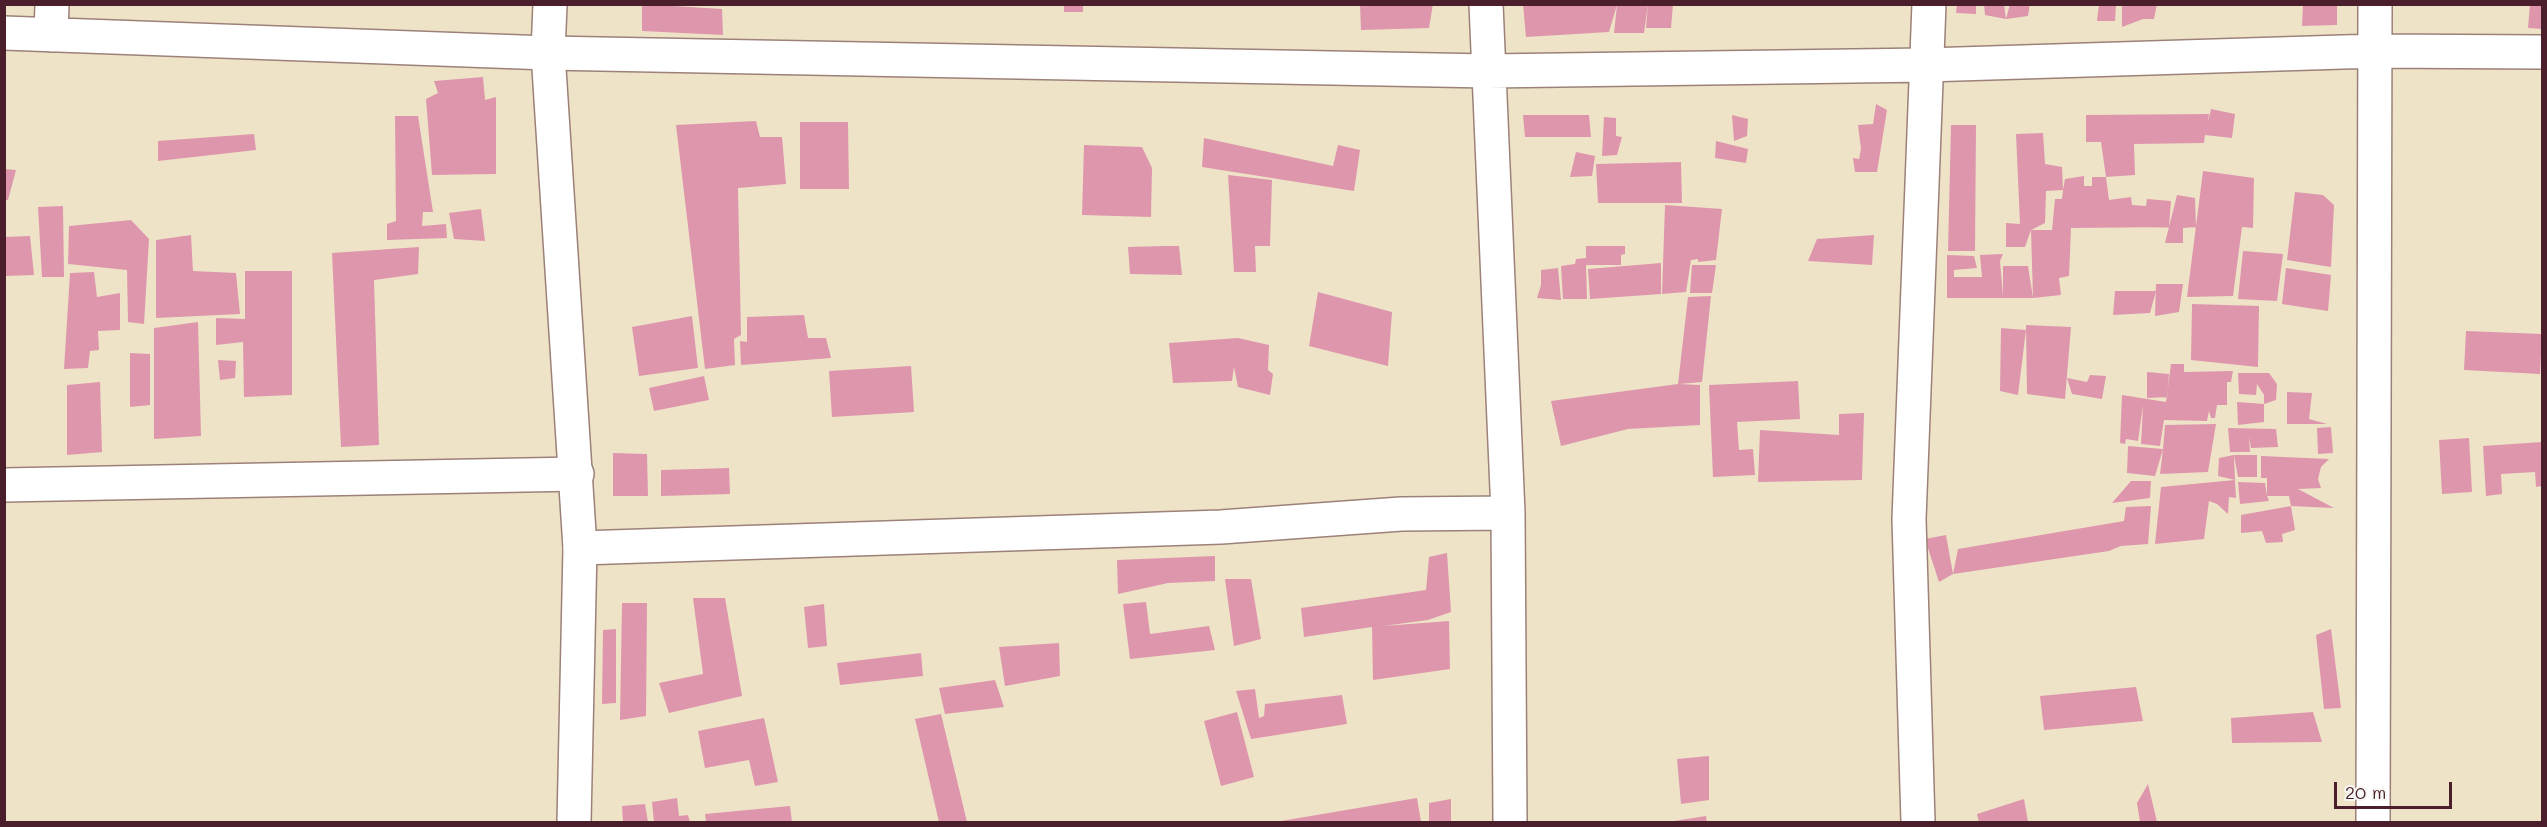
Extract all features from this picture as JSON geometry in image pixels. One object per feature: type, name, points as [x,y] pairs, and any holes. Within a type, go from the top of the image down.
[{"type":"street","points":[[550,4],[548,53],[580,548],[574,822]]},
{"type":"street","points":[[1486,4],[1508,513],[1510,822]]},
{"type":"street","points":[[1918,822],[1909,519],[1929,4]]},
{"type":"street","points":[[2373,822],[2375,4]]},
{"type":"street","points":[[4,33],[51,20],[548,53],[1488,71],[1926,65],[2375,51],[2542,52]]},
{"type":"street","points":[[4,485],[577,474]]},
{"type":"street","points":[[580,548],[1221,527],[1401,514],[1508,513]]},
{"type":"building","points":[[642,4],[722,9],[723,35],[642,31]]},
{"type":"building","points":[[1064,4],[1083,4],[1083,12],[1064,12]]},
{"type":"building","points":[[1360,4],[1433,4],[1429,28],[1361,30]]},
{"type":"building","points":[[1523,4],[1617,5],[1609,32],[1526,37]]},
{"type":"building","points":[[1648,4],[1644,33],[1614,33],[1617,5]]},
{"type":"building","points":[[1648,4],[1673,4],[1671,28],[1646,28]]},
{"type":"building","points":[[1957,4],[1976,4],[1976,14],[1956,13]]},
{"type":"building","points":[[1984,4],[2004,4],[2006,19],[1985,15]]},
{"type":"building","points":[[2010,4],[2030,4],[2028,16],[2006,19]]},
{"type":"building","points":[[2099,4],[2116,4],[2115,21],[2097,21]]},
{"type":"building","points":[[2122,4],[2157,4],[2154,19],[2143,19],[2122,27]]},
{"type":"building","points":[[2303,4],[2337,4],[2337,25],[2302,26]]},
{"type":"building","points":[[2530,4],[2542,4],[2542,29],[2528,28]]},
{"type":"building","points":[[483,77],[485,100],[496,97],[496,174],[432,175],[426,99],[438,93],[434,81]]},
{"type":"building","points":[[1876,104],[1887,110],[1877,172],[1855,172],[1853,158],[1859,159],[1861,149],[1858,125],[1873,124]]},
{"type":"building","points":[[2211,109],[2235,114],[2232,138],[2205,135],[2204,143],[2134,144],[2135,175],[2106,177],[2101,142],[2086,142],[2086,115],[2209,114],[2208,122]]},
{"type":"building","points":[[1523,115],[1589,115],[1591,137],[1525,137]]},
{"type":"building","points":[[1732,115],[1748,119],[1747,136],[1734,141]]},
{"type":"building","points":[[395,116],[418,116],[433,212],[423,212],[422,226],[446,224],[447,238],[387,240],[387,224],[396,221]]},
{"type":"building","points":[[1604,117],[1616,118],[1616,136],[1622,137],[1617,155],[1602,156]]},
{"type":"building","points":[[756,121],[760,137],[782,137],[786,184],[738,188],[741,335],[734,339],[735,365],[705,369],[676,125]]},
{"type":"building","points":[[800,122],[848,122],[849,189],[800,189]]},
{"type":"building","points":[[1951,125],[1976,125],[1975,251],[1948,251]]},
{"type":"building","points":[[2043,133],[2045,164],[2062,167],[2063,190],[2046,191],[2045,223],[2031,230],[2025,247],[2006,247],[2006,223],[2020,224],[2016,134]]},
{"type":"building","points":[[254,134],[256,150],[158,161],[158,141]]},
{"type":"building","points":[[1204,138],[1333,166],[1338,145],[1360,150],[1354,191],[1202,167]]},
{"type":"building","points":[[1716,141],[1748,149],[1746,163],[1715,158]]},
{"type":"building","points":[[1084,145],[1142,147],[1152,168],[1151,217],[1082,215]]},
{"type":"building","points":[[1576,152],[1595,156],[1592,176],[1570,177]]},
{"type":"building","points":[[1681,162],[1682,203],[1598,203],[1596,164]]},
{"type":"building","points":[[4,169],[16,170],[8,200],[4,200]]},
{"type":"building","points":[[2203,171],[2254,178],[2253,228],[2242,227],[2233,296],[2187,297]]},
{"type":"building","points":[[1228,175],[1272,180],[1270,246],[1255,246],[1256,272],[1234,272]]},
{"type":"building","points":[[2084,176],[2084,186],[2092,186],[2092,177],[2106,177],[2109,200],[2131,197],[2132,205],[2146,206],[2147,199],[2171,201],[2169,227],[2071,228],[2069,276],[2059,278],[2061,295],[2033,298],[2031,230],[2052,230],[2055,199],[2062,199],[2065,179]]},
{"type":"building","points":[[2295,192],[2323,195],[2334,205],[2331,267],[2287,260]]},
{"type":"building","points":[[2177,195],[2195,198],[2196,227],[2183,228],[2183,243],[2165,243]]},
{"type":"building","points":[[1665,205],[1722,209],[1716,260],[1698,262],[1698,259],[1691,260],[1686,292],[1662,294]]},
{"type":"building","points":[[63,206],[64,277],[42,277],[38,207]]},
{"type":"building","points":[[481,209],[485,241],[454,239],[449,213]]},
{"type":"building","points":[[131,220],[149,239],[144,324],[128,322],[127,270],[68,264],[69,226]]},
{"type":"building","points":[[191,235],[193,271],[236,273],[240,314],[156,318],[156,240]]},
{"type":"building","points":[[1874,235],[1872,265],[1808,261],[1817,239]]},
{"type":"building","points":[[30,236],[34,275],[4,276],[4,237]]},
{"type":"building","points":[[1179,246],[1182,275],[1130,274],[1128,247]]},
{"type":"building","points":[[1586,246],[1625,246],[1625,254],[1621,255],[1621,265],[1586,265],[1587,299],[1563,299],[1561,266],[1575,264],[1576,259],[1586,258]]},
{"type":"building","points":[[419,247],[418,274],[374,280],[379,445],[341,447],[332,253]]},
{"type":"building","points":[[2243,251],[2283,254],[2277,301],[2238,299]]},
{"type":"building","points":[[2003,254],[2000,261],[2003,296],[2003,266],[2028,266],[2033,298],[1947,298],[1947,255],[1974,256],[1977,268],[1954,270],[1954,277],[1982,277],[1980,255]]},
{"type":"building","points":[[1661,263],[1661,294],[1590,299],[1588,269]]},
{"type":"building","points":[[1692,265],[1716,265],[1712,293],[1690,293]]},
{"type":"building","points":[[1558,268],[1561,300],[1537,298],[1541,285],[1541,270]]},
{"type":"building","points":[[2286,268],[2331,275],[2328,311],[2282,304]]},
{"type":"building","points":[[245,271],[292,271],[292,395],[244,397],[243,342],[216,345],[216,318],[245,319]]},
{"type":"building","points":[[94,272],[97,297],[120,293],[120,330],[98,331],[99,350],[90,351],[88,368],[64,369],[70,273]]},
{"type":"building","points":[[2156,284],[2183,284],[2179,312],[2155,316]]},
{"type":"building","points":[[2115,291],[2156,291],[2150,313],[2113,315]]},
{"type":"building","points":[[1318,292],[1392,312],[1388,366],[1309,346]]},
{"type":"building","points":[[1711,296],[1702,382],[1679,384],[1700,385],[1700,425],[1628,429],[1561,446],[1551,401],[1678,384],[1688,297]]},
{"type":"building","points":[[2192,304],[2259,306],[2258,367],[2191,360]]},
{"type":"building","points":[[804,315],[808,338],[826,338],[831,358],[741,365],[740,341],[747,342],[747,317]]},
{"type":"building","points":[[692,316],[698,368],[639,376],[632,327]]},
{"type":"building","points":[[198,322],[201,436],[154,439],[154,328]]},
{"type":"building","points":[[2026,325],[2071,327],[2065,399],[2027,394]]},
{"type":"building","points":[[2001,328],[2026,330],[2018,395],[2000,391]]},
{"type":"building","points":[[2466,331],[2542,334],[2540,374],[2464,370]]},
{"type":"building","points":[[1238,338],[1269,345],[1268,370],[1273,374],[1270,395],[1238,387],[1234,367],[1232,381],[1173,383],[1169,343]]},
{"type":"building","points":[[130,353],[150,354],[150,405],[130,407]]},
{"type":"building","points":[[218,360],[236,361],[235,378],[220,380]]},
{"type":"building","points":[[2171,364],[2184,364],[2184,372],[2233,371],[2231,382],[2227,382],[2227,405],[2217,405],[2215,418],[2211,418],[2209,411],[2207,421],[2164,420],[2160,446],[2141,444],[2143,405],[2138,441],[2126,439],[2125,444],[2120,443],[2122,395],[2166,402]]},
{"type":"building","points":[[911,366],[914,412],[832,417],[829,371]]},
{"type":"building","points":[[2147,372],[2169,374],[2167,397],[2147,398]]},
{"type":"building","points":[[2238,373],[2269,373],[2277,384],[2276,400],[2264,404],[2264,395],[2257,384],[2256,395],[2239,394]]},
{"type":"building","points":[[2090,375],[2106,376],[2102,399],[2072,394],[2067,378],[2087,382]]},
{"type":"building","points":[[704,376],[709,400],[654,411],[649,388]]},
{"type":"building","points":[[1798,381],[1800,419],[1737,422],[1739,450],[1753,449],[1755,475],[1713,477],[1709,385]]},
{"type":"building","points":[[100,382],[102,452],[67,455],[67,385]]},
{"type":"building","points":[[2287,392],[2312,393],[2309,419],[2327,424],[2287,424]]},
{"type":"building","points":[[2237,402],[2264,404],[2264,422],[2238,425]]},
{"type":"building","points":[[1864,413],[1862,480],[1758,482],[1760,430],[1839,435],[1839,414]]},
{"type":"building","points":[[2216,424],[2208,472],[2160,474],[2165,425]]},
{"type":"building","points":[[2331,427],[2333,453],[2318,454],[2317,428]]},
{"type":"building","points":[[2228,428],[2276,429],[2278,447],[2251,448],[2249,437],[2250,452],[2230,452]]},
{"type":"building","points":[[2469,438],[2472,492],[2442,494],[2439,440]]},
{"type":"building","points":[[2542,442],[2542,486],[2536,487],[2535,472],[2501,474],[2502,494],[2486,496],[2483,446]]},
{"type":"building","points":[[2128,446],[2163,449],[2155,476],[2127,473]]},
{"type":"building","points":[[613,453],[647,454],[648,496],[613,496]]},
{"type":"building","points":[[2234,455],[2257,455],[2257,477],[2238,477]]},
{"type":"building","points":[[2234,455],[2235,480],[2218,476],[2219,458]]},
{"type":"building","points":[[2261,456],[2329,459],[2321,467],[2318,479],[2321,488],[2298,489],[2334,508],[2291,506],[2289,496],[2267,496],[2267,478],[2261,478]]},
{"type":"building","points":[[729,468],[730,494],[661,496],[661,470]]},
{"type":"building","points":[[2235,480],[2236,498],[2229,497],[2228,514],[2217,504],[2209,501],[2204,539],[2155,544],[2161,487]]},
{"type":"building","points":[[2131,481],[2151,481],[2150,498],[2112,503]]},
{"type":"building","points":[[2238,482],[2265,483],[2269,501],[2240,504]]},
{"type":"building","points":[[2151,506],[2148,544],[2121,546],[2109,551],[1953,574],[1958,549],[2124,521],[2126,507]]},
{"type":"building","points":[[2291,506],[2295,530],[2282,534],[2283,542],[2266,543],[2262,531],[2241,533],[2241,515]]},
{"type":"building","points":[[1946,535],[1953,574],[1939,582],[1925,539]]},
{"type":"building","points":[[1447,553],[1451,612],[1428,620],[1383,626],[1449,621],[1450,669],[1373,680],[1372,627],[1304,637],[1301,608],[1426,590],[1429,557]]},
{"type":"building","points":[[1215,556],[1215,581],[1168,583],[1118,594],[1117,560]]},
{"type":"building","points":[[1225,579],[1251,579],[1261,639],[1234,646]]},
{"type":"building","points":[[693,598],[725,598],[742,696],[669,713],[659,683],[703,674]]},
{"type":"building","points":[[1146,602],[1150,634],[1209,626],[1215,650],[1130,659],[1123,604]]},
{"type":"building","points":[[622,603],[647,603],[646,716],[620,720]]},
{"type":"building","points":[[824,604],[827,646],[808,648],[804,607]]},
{"type":"building","points":[[616,629],[616,703],[602,704],[603,630]]},
{"type":"building","points":[[2331,629],[2341,708],[2324,709],[2316,635]]},
{"type":"building","points":[[1059,643],[1060,676],[1005,686],[999,647]]},
{"type":"building","points":[[921,653],[923,676],[840,685],[837,663]]},
{"type":"building","points":[[995,680],[1004,707],[945,714],[939,688]]},
{"type":"building","points":[[2136,687],[2143,721],[2044,730],[2040,696]]},
{"type":"building","points":[[1255,689],[1259,718],[1264,716],[1265,704],[1342,695],[1347,724],[1251,739],[1236,691]]},
{"type":"building","points":[[1237,712],[1254,777],[1221,786],[1204,721]]},
{"type":"building","points":[[2313,712],[2322,742],[2232,743],[2231,718]]},
{"type":"building","points":[[941,714],[967,822],[939,822],[915,719]]},
{"type":"building","points":[[764,718],[778,782],[755,786],[749,760],[705,768],[698,731]]},
{"type":"building","points":[[1709,756],[1709,800],[1681,804],[1677,759]]},
{"type":"building","points":[[2148,784],[2157,822],[2140,822],[2137,803]]},
{"type":"building","points":[[677,798],[679,816],[688,815],[690,822],[654,822],[652,802]]},
{"type":"building","points":[[1417,798],[1421,822],[1281,822],[1281,821]]},
{"type":"building","points":[[1451,799],[1451,822],[1429,822],[1429,803]]},
{"type":"building","points":[[2024,799],[2028,822],[1979,822],[1977,814]]},
{"type":"building","points":[[645,804],[648,822],[623,822],[622,806]]},
{"type":"building","points":[[790,806],[792,822],[706,822],[705,814]]},
{"type":"building","points":[[1706,816],[1707,822],[1674,822],[1674,821]]}]
